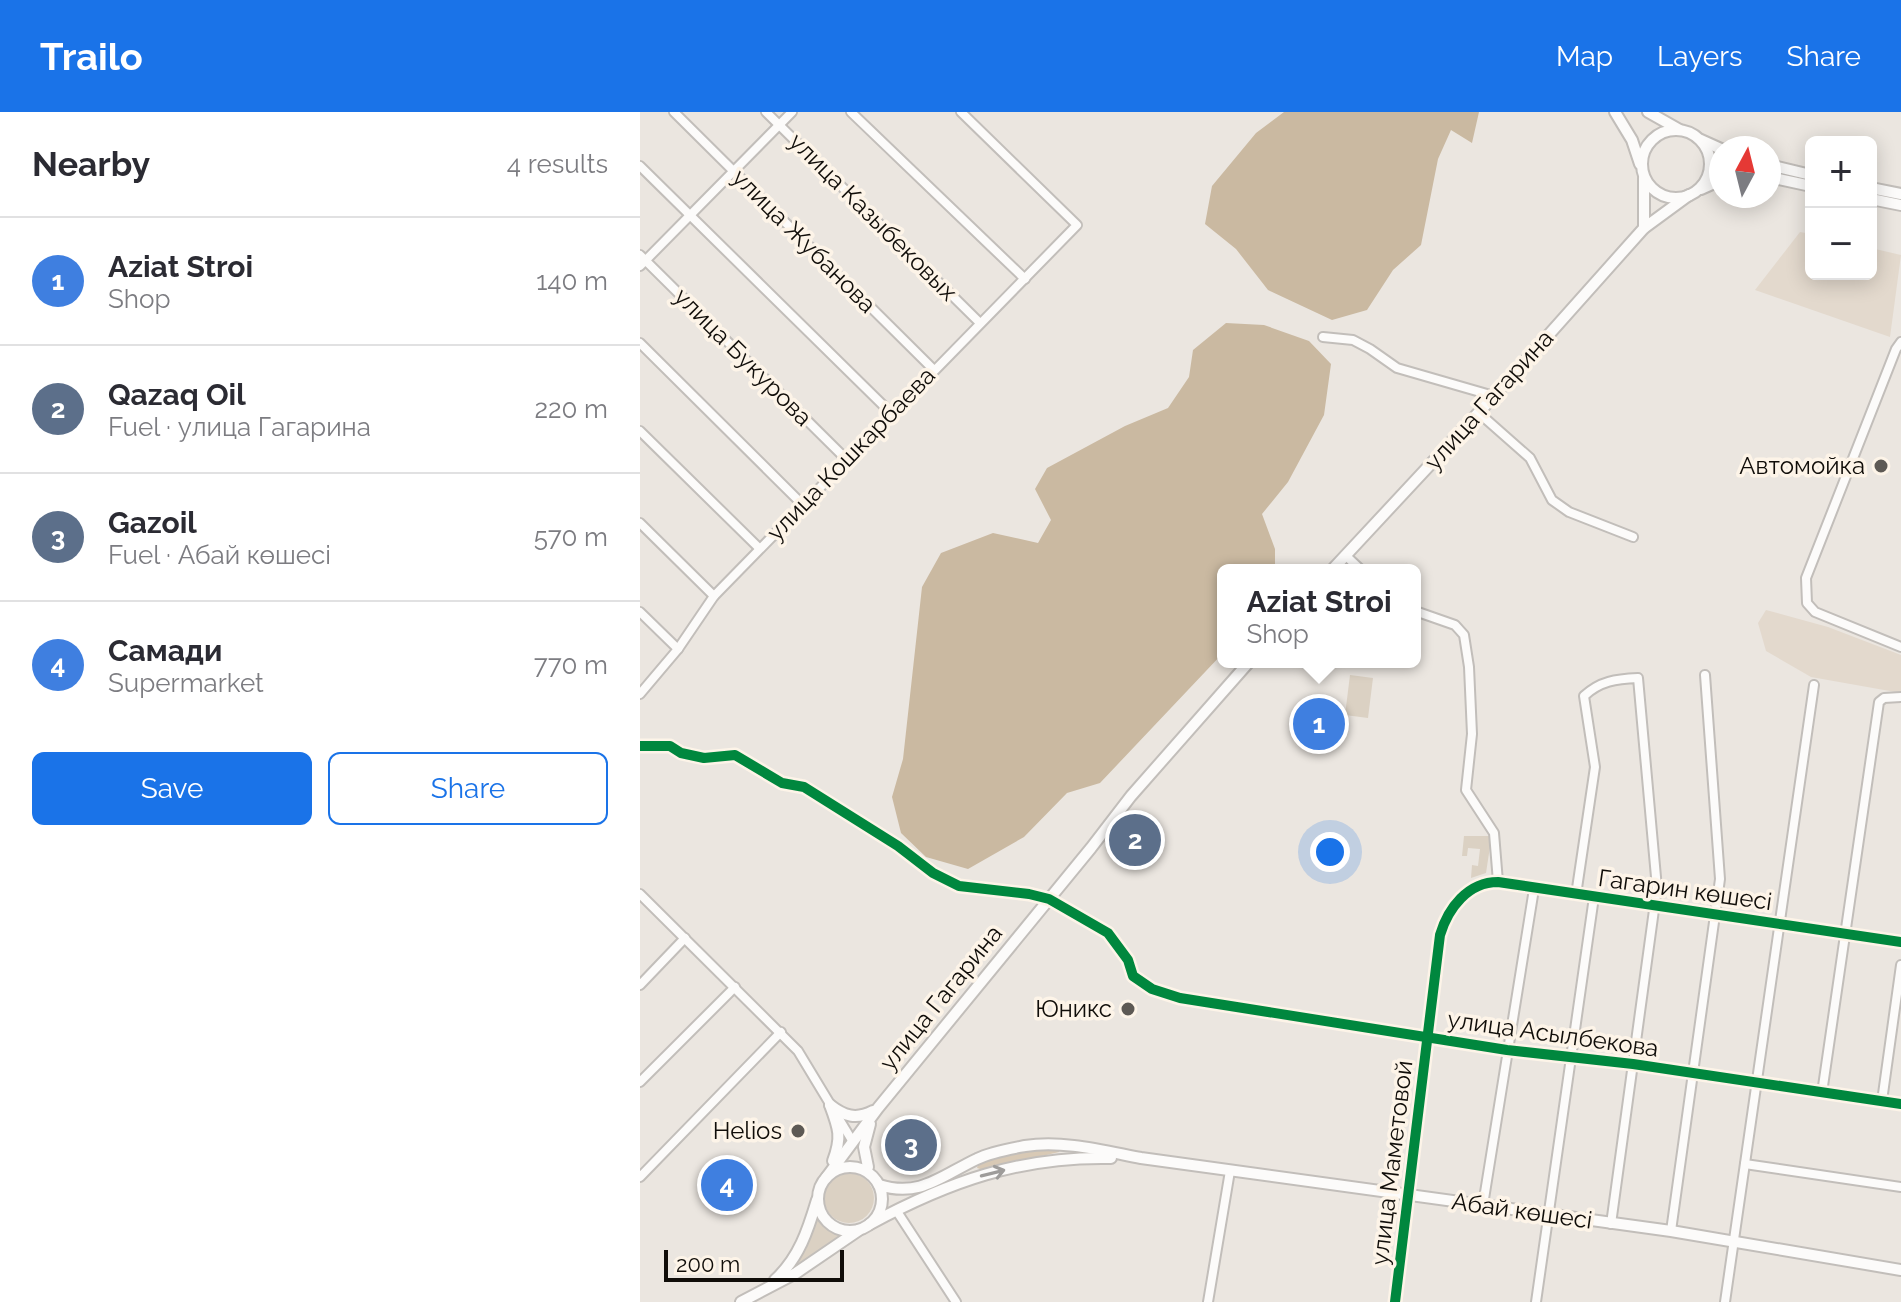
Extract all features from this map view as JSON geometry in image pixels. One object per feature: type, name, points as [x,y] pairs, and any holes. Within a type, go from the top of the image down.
[{"type":"main road","points":[[1615,112],[1632,140],[1651,187],[1664,196],[1672,198],[1692,194],[1702,186],[1710,171],[1709,154],[1701,140]]},
{"type":"main road","points":[[1648,112],[1709,144]]},
{"type":"main road","points":[[1644,228],[1643,155],[1651,140],[1666,131],[1681,130]]},
{"type":"main road","points":[[1781,173],[1805,175]]},
{"type":"main road","points":[[1781,176],[1805,184]]},
{"type":"main road","name":"улица Гагарина","points":[[1337,564],[1479,413],[1644,228],[1709,186]]},
{"type":"main road","points":[[1877,189],[1901,194]]},
{"type":"main road","points":[[1877,200],[1901,205]]},
{"type":"main road","name":"улица Гагарина","points":[[826,1178],[878,1108],[1131,796],[1244,668]]},
{"type":"main road","points":[[830,1105],[850,1117],[865,1115],[878,1108]]},
{"type":"main road","points":[[765,1289],[786,1269],[801,1247],[840,1141],[839,1128],[830,1105]]},
{"type":"main road","points":[[868,1167],[865,1139],[878,1108]]},
{"type":"main road","points":[[853,1142],[896,1210]]},
{"type":"main road","name":"Абай көшесі","points":[[877,1182],[907,1191],[921,1188],[980,1157],[1029,1145],[1065,1145],[1230,1171],[1671,1231],[1901,1270]]},
{"type":"main road","name":"Абай көшесі","points":[[741,1302],[796,1273],[865,1227],[958,1181],[1062,1159],[1141,1158]]},
{"type":"main road","points":[[819,1193],[821,1212],[833,1226],[851,1231],[865,1227],[876,1218],[882,1202],[877,1182],[861,1169],[842,1168],[826,1178]]},
{"type":"street","name":"улица Жубанова","points":[[674,112],[934,370]]},
{"type":"street","name":"улица Казыбековых","points":[[766,112],[980,323]]},
{"type":"street","points":[[642,261],[792,112]]},
{"type":"street","points":[[851,112],[1025,279]]},
{"type":"street","name":"улица Кошкарбаева","points":[[640,694],[678,649],[714,596],[1077,225],[961,112]]},
{"type":"street","points":[[640,166],[891,413]]},
{"type":"street","name":"улица Букурова","points":[[642,261],[846,459]]},
{"type":"street","points":[[1323,337],[1353,340],[1397,368],[1494,396]]},
{"type":"street","points":[[1901,342],[1806,578],[1807,603],[1823,617],[1901,647]]},
{"type":"street","points":[[640,343],[802,504]]},
{"type":"street","points":[[1479,413],[1530,458],[1552,500],[1569,512],[1633,537]]},
{"type":"street","points":[[640,431],[759,548]]},
{"type":"street","points":[[640,523],[714,596]]},
{"type":"street","points":[[1345,555],[1355,564]]},
{"type":"street","points":[[640,612],[678,649]]},
{"type":"street","points":[[1421,613],[1455,625],[1464,635],[1469,667],[1472,734],[1466,790],[1494,833],[1498,882]]},
{"type":"street","points":[[1671,1231],[1720,879],[1705,675]]},
{"type":"street","points":[[1576,895],[1595,767],[1584,696],[1614,679],[1638,678],[1655,859],[1655,906],[1611,1224]]},
{"type":"street","points":[[1725,1302],[1814,685]]},
{"type":"street","points":[[1822,1093],[1879,702],[1884,698],[1901,697]]},
{"type":"street","name":"улица Асылбекова","points":[[640,746],[670,746],[681,753],[704,758],[735,755],[782,783],[804,787],[898,846],[933,873],[959,886],[1049,899],[1108,933],[1128,960],[1133,976],[1152,989],[1180,998],[1507,1050],[1633,1064],[1901,1104]]},
{"type":"street","name":"Гагарин көшесі","points":[[1466,893],[1481,883],[1498,882],[1901,942]]},
{"type":"street","points":[[1483,1205],[1534,889]]},
{"type":"street","name":"улица Маметовой","points":[[1395,1302],[1440,935],[1451,912],[1466,893]]},
{"type":"street","points":[[640,894],[798,1051],[853,1142]]},
{"type":"street","points":[[1536,1302],[1594,897]]},
{"type":"street","points":[[640,985],[685,938]]},
{"type":"street","points":[[1882,1101],[1901,965]]},
{"type":"street","points":[[640,1082],[735,987]]},
{"type":"street","points":[[640,1177],[781,1032]]},
{"type":"street","points":[[1745,1164],[1901,1187]]},
{"type":"street","points":[[1208,1302],[1230,1171]]},
{"type":"street","points":[[896,1210],[956,1302]]},
{"type":"shaded area","points":[[1284,112],[1479,112],[1472,143],[1451,130],[1438,159],[1421,245],[1393,270],[1367,310],[1332,320],[1268,290],[1236,249],[1205,224],[1212,186],[1256,133]]},
{"type":"shaded area","points":[[1800,232],[1805,233],[1805,280],[1877,280],[1877,249],[1901,255],[1890,337],[1755,290]]},
{"type":"shaded area","points":[[1226,323],[1264,325],[1309,341],[1331,364],[1324,415],[1288,482],[1262,514],[1275,549],[1275,564],[1217,564],[1217,659],[1100,783],[1067,793],[1024,837],[968,869],[926,857],[901,833],[892,797],[903,759],[922,587],[941,553],[993,533],[1038,543],[1051,520],[1035,489],[1047,468],[1125,426],[1168,408],[1189,377],[1193,350]]},
{"type":"shaded area","points":[[1766,610],[1828,627],[1901,655],[1901,693],[1811,677],[1766,651],[1758,623]]},
{"type":"shaded area","points":[[1350,675],[1373,678],[1368,718],[1345,715]]},
{"type":"shaded area","points":[[1464,836],[1489,836],[1486,873],[1471,878],[1472,865],[1478,866],[1480,849],[1468,848],[1467,856],[1462,856]]},
{"type":"shaded area","points":[[1037,1148],[1059,1152],[983,1170],[977,1168],[979,1162]]},
{"type":"shaded area","points":[[849,1173],[866,1181],[874,1198],[866,1215],[849,1223],[832,1215],[824,1198],[832,1181]]},
{"type":"shaded area","points":[[817,1216],[829,1229],[847,1235],[796,1265],[806,1249]]},
{"type":"cycle path","points":[[640,746],[670,746],[681,753],[704,758],[735,755],[782,783],[804,787],[898,846],[933,873],[959,886],[1049,899],[1108,933],[1128,960],[1133,976],[1152,989],[1180,998],[1507,1050],[1633,1064],[1901,1104]]},
{"type":"cycle path","points":[[1395,1302],[1440,935],[1454,906],[1477,886],[1498,882],[1901,942]]},
{"type":"place","name":"Автомойка","points":[[1881,466]]},
{"type":"place","name":"Aziat Stroi","points":[[1319,724]]},
{"type":"place","name":"Qazaq Oil","points":[[1135,840]]},
{"type":"place","name":"Юникс","points":[[1128,1009]]},
{"type":"place","name":"Helios","points":[[798,1131]]},
{"type":"place","name":"Gazoil","points":[[911,1145]]},
{"type":"place","name":"Самади","points":[[727,1185]]}]
